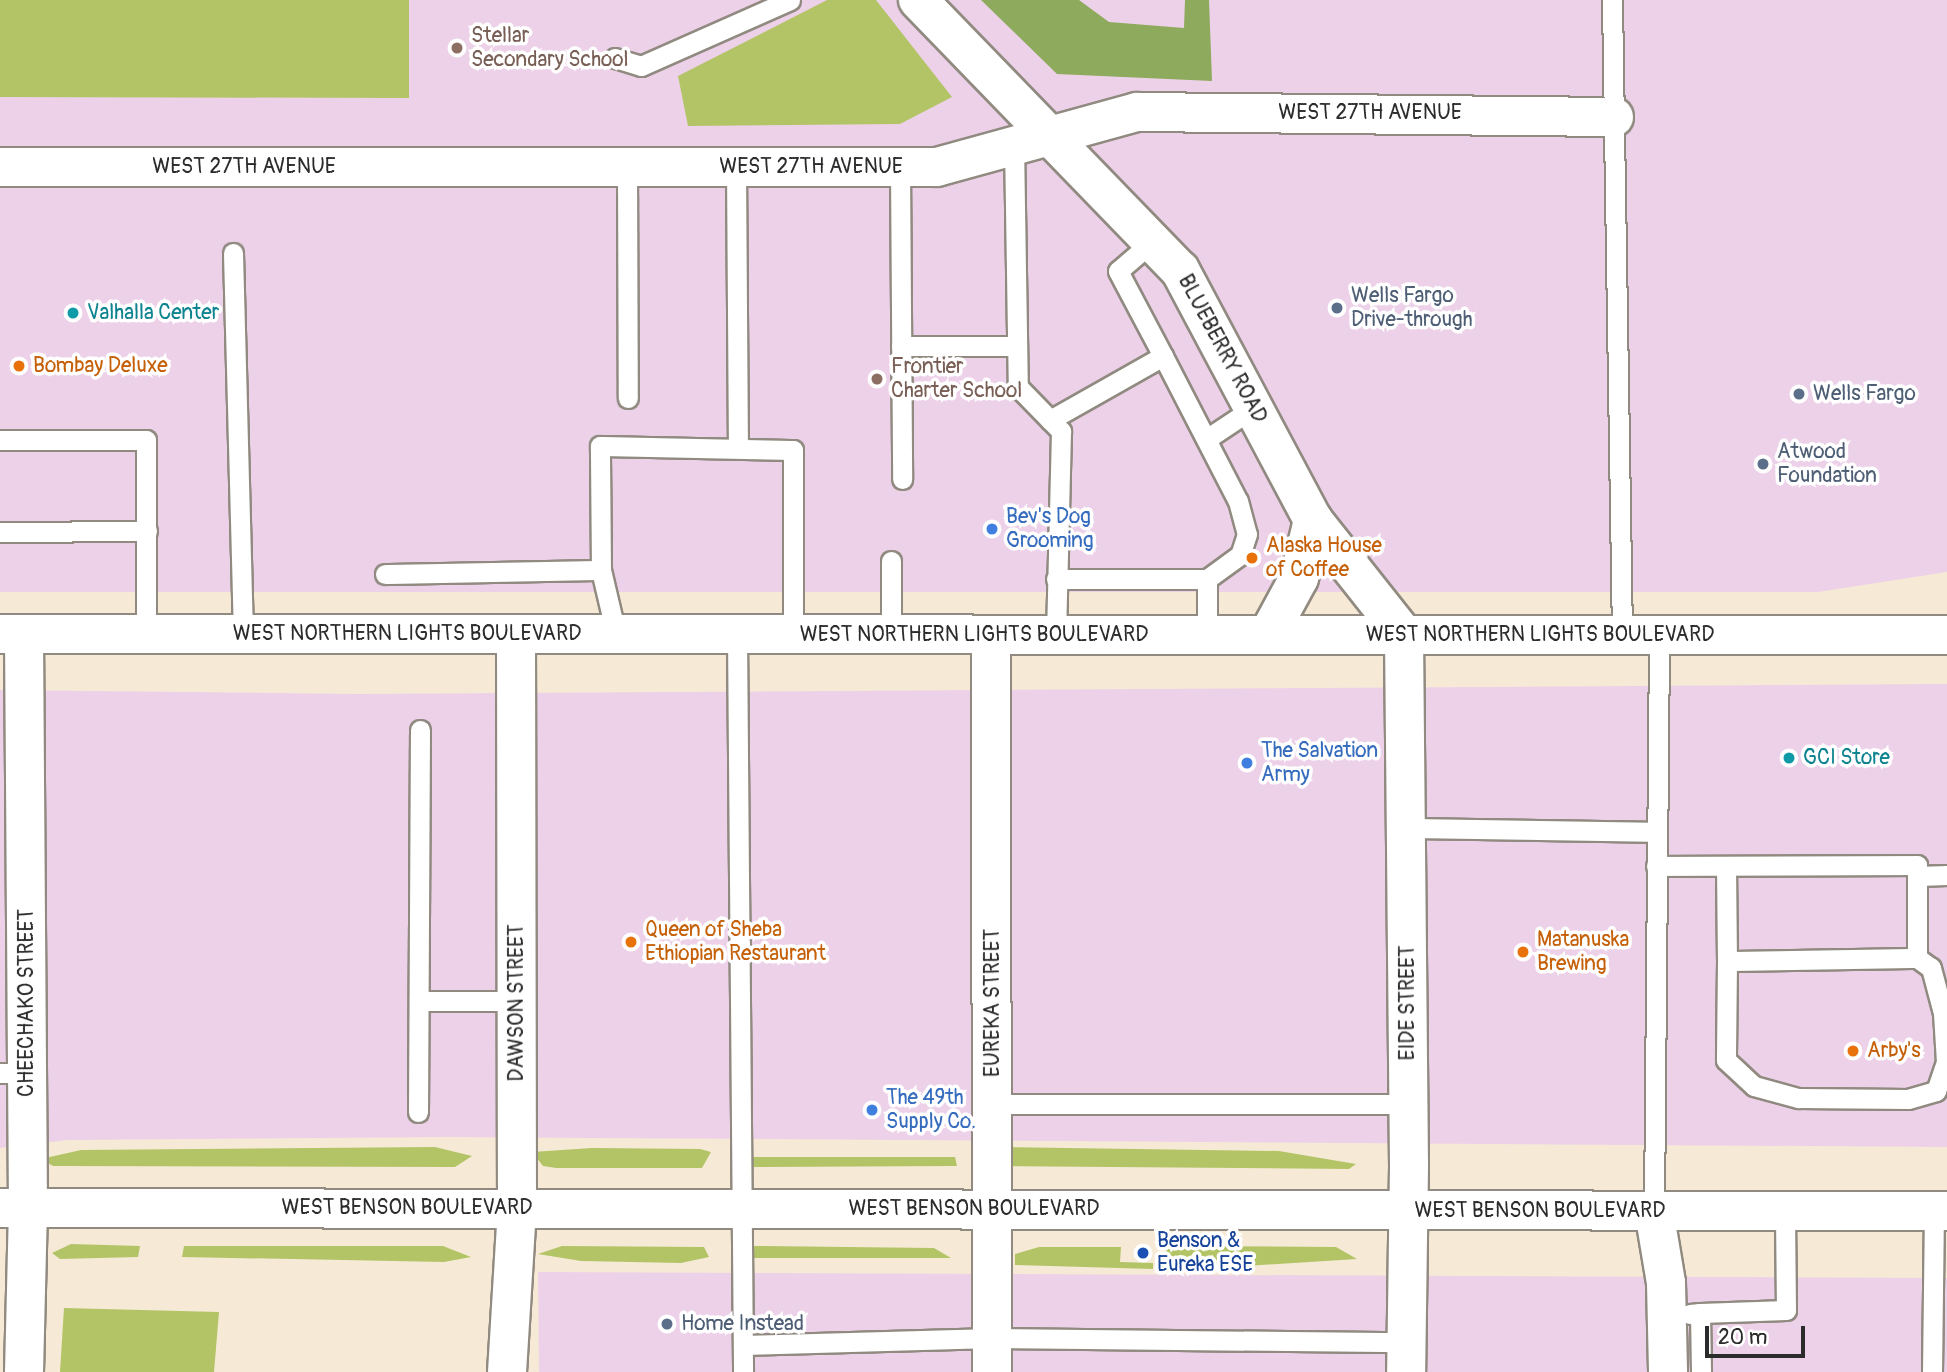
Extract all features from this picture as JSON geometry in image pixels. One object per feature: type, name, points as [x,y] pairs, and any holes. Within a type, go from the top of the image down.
[{"type":"street","name":"BLUEBERRY ROAD","points":[[918,0],[1050,132],[1180,270],[1313,520],[1404,635]]},
{"type":"street","name":"WEST 27TH AVENUE","points":[[0,167],[937,167],[1050,132],[1137,112],[1614,117]]},
{"type":"street","points":[[1268,635],[1299,578],[1313,520]]},
{"type":"street","name":"WEST NORTHERN LIGHTS BOULEVARD","points":[[12,634],[1947,635]]},
{"type":"street","name":"CHEECHAKO STREET","points":[[12,634],[14,1208],[24,1372]]},
{"type":"street","name":"DAWSON STREET","points":[[507,1372],[517,1208],[516,634]]},
{"type":"street","name":"EUREKA STREET","points":[[991,635],[992,1355]]},
{"type":"street","name":"EIDE STREET","points":[[1404,635],[1409,1211],[1406,1357]]},
{"type":"street","name":"WEST BENSON BOULEVARD","points":[[14,1208],[1941,1211]]},
{"type":"street","points":[[1654,1211],[1683,1314],[1668,1372]]},
{"type":"lane","points":[[615,58],[641,66],[790,0]]},
{"type":"lane","points":[[1612,0],[1614,117],[1641,635],[1656,832],[1654,1211]]},
{"type":"lane","points":[[1014,144],[1018,387],[1061,431],[1056,635]]},
{"type":"lane","points":[[627,167],[628,398]]},
{"type":"lane","points":[[736,167],[738,448]]},
{"type":"lane","points":[[900,167],[902,479]]},
{"type":"lane","points":[[1056,579],[1207,579],[1240,555],[1247,534],[1238,501],[1208,438],[1118,271],[1153,241]]},
{"type":"lane","points":[[233,253],[243,634]]},
{"type":"lane","points":[[901,346],[1017,346]]},
{"type":"lane","points":[[1050,421],[1163,356]]},
{"type":"lane","points":[[1208,438],[1253,408]]},
{"type":"lane","points":[[0,440],[146,440],[146,634]]},
{"type":"lane","points":[[616,634],[601,569],[600,446],[793,450],[793,634]]},
{"type":"lane","points":[[0,532],[147,531]]},
{"type":"lane","points":[[891,561],[891,634]]},
{"type":"lane","points":[[385,574],[601,569]]},
{"type":"lane","points":[[1207,579],[1207,635]]},
{"type":"lane","points":[[737,634],[743,1372]]},
{"type":"lane","points":[[418,1112],[421,730]]},
{"type":"lane","points":[[1406,828],[1656,832]]},
{"type":"lane","points":[[1656,866],[1917,865],[1917,958]]},
{"type":"lane","points":[[1726,866],[1726,1060],[1754,1086],[1798,1098],[1909,1099],[1936,1091],[1947,1062],[1943,1013],[1931,968],[1917,958],[1727,961]]},
{"type":"lane","points":[[1917,876],[1946,877]]},
{"type":"lane","points":[[420,1001],[517,1001]]},
{"type":"lane","points":[[993,1104],[1408,1104]]},
{"type":"lane","points":[[1701,1372],[1683,1314],[1786,1310],[1785,1211]]},
{"type":"lane","points":[[1932,1372],[1941,1211]]},
{"type":"lane","points":[[743,1345],[992,1355],[1406,1357]]},
{"type":"shaded area","points":[[0,0],[1947,0],[1947,572],[1818,592],[0,592]]},
{"type":"shaded area","points":[[1947,684],[1947,1147],[448,1137],[68,1140],[0,1148],[0,690],[357,694]]},
{"type":"shaded area","points":[[538,1272],[1947,1278],[1947,1372],[539,1372]]},
{"type":"green space","points":[[0,0],[409,0],[409,98],[0,97]]},
{"type":"green space","points":[[827,0],[876,0],[952,97],[900,124],[688,126],[678,76]]},
{"type":"green space","points":[[981,0],[1079,0],[1109,22],[1184,28],[1185,0],[1209,0],[1212,81],[1057,74]]},
{"type":"green space","points":[[435,1147],[472,1156],[455,1167],[53,1166],[41,1159],[81,1150]]},
{"type":"green space","points":[[1000,1147],[1279,1151],[1356,1164],[1349,1169],[998,1166]]},
{"type":"green space","points":[[592,1148],[700,1149],[711,1152],[702,1168],[556,1168],[543,1166],[532,1152]]},
{"type":"green space","points":[[752,1157],[955,1157],[957,1166],[746,1167]]},
{"type":"green space","points":[[71,1244],[140,1246],[138,1257],[60,1259],[52,1253]]},
{"type":"green space","points":[[184,1246],[443,1246],[471,1257],[444,1262],[182,1257]]},
{"type":"green space","points":[[562,1246],[704,1247],[709,1257],[681,1263],[581,1261],[538,1254]]},
{"type":"green space","points":[[753,1246],[934,1248],[951,1258],[751,1258]]},
{"type":"green space","points":[[1167,1246],[1336,1247],[1357,1259],[1165,1271]]},
{"type":"green space","points":[[1039,1247],[1121,1247],[1120,1262],[1153,1263],[1153,1269],[1015,1265],[1015,1254]]},
{"type":"green space","points":[[64,1308],[219,1312],[214,1372],[60,1372]]},
{"type":"place","name":"Stellar Secondary School","points":[[457,48]]},
{"type":"place","name":"Wells Fargo Drive-through","points":[[1337,308]]},
{"type":"place","name":"Valhalla Center","points":[[73,313]]},
{"type":"place","name":"Bombay Deluxe","points":[[19,366]]},
{"type":"place","name":"Frontier Charter School","points":[[877,379]]},
{"type":"place","name":"Wells Fargo","points":[[1799,394]]},
{"type":"place","name":"Atwood Foundation","points":[[1763,464]]},
{"type":"place","name":"Bev's Dog Grooming","points":[[992,529]]},
{"type":"place","name":"Alaska House of Coffee","points":[[1252,558]]},
{"type":"place","name":"GCI Store","points":[[1789,758]]},
{"type":"place","name":"The Salvation Army","points":[[1247,763]]},
{"type":"place","name":"Queen of Sheba Ethiopian Restaurant","points":[[631,942]]},
{"type":"place","name":"Matanuska Brewing","points":[[1523,952]]},
{"type":"place","name":"Arby's","points":[[1853,1051]]},
{"type":"place","name":"The 49th Supply Co.","points":[[872,1110]]},
{"type":"place","name":"Benson & Eureka ESE","points":[[1143,1253]]},
{"type":"place","name":"Home Instead","points":[[667,1324]]}]
